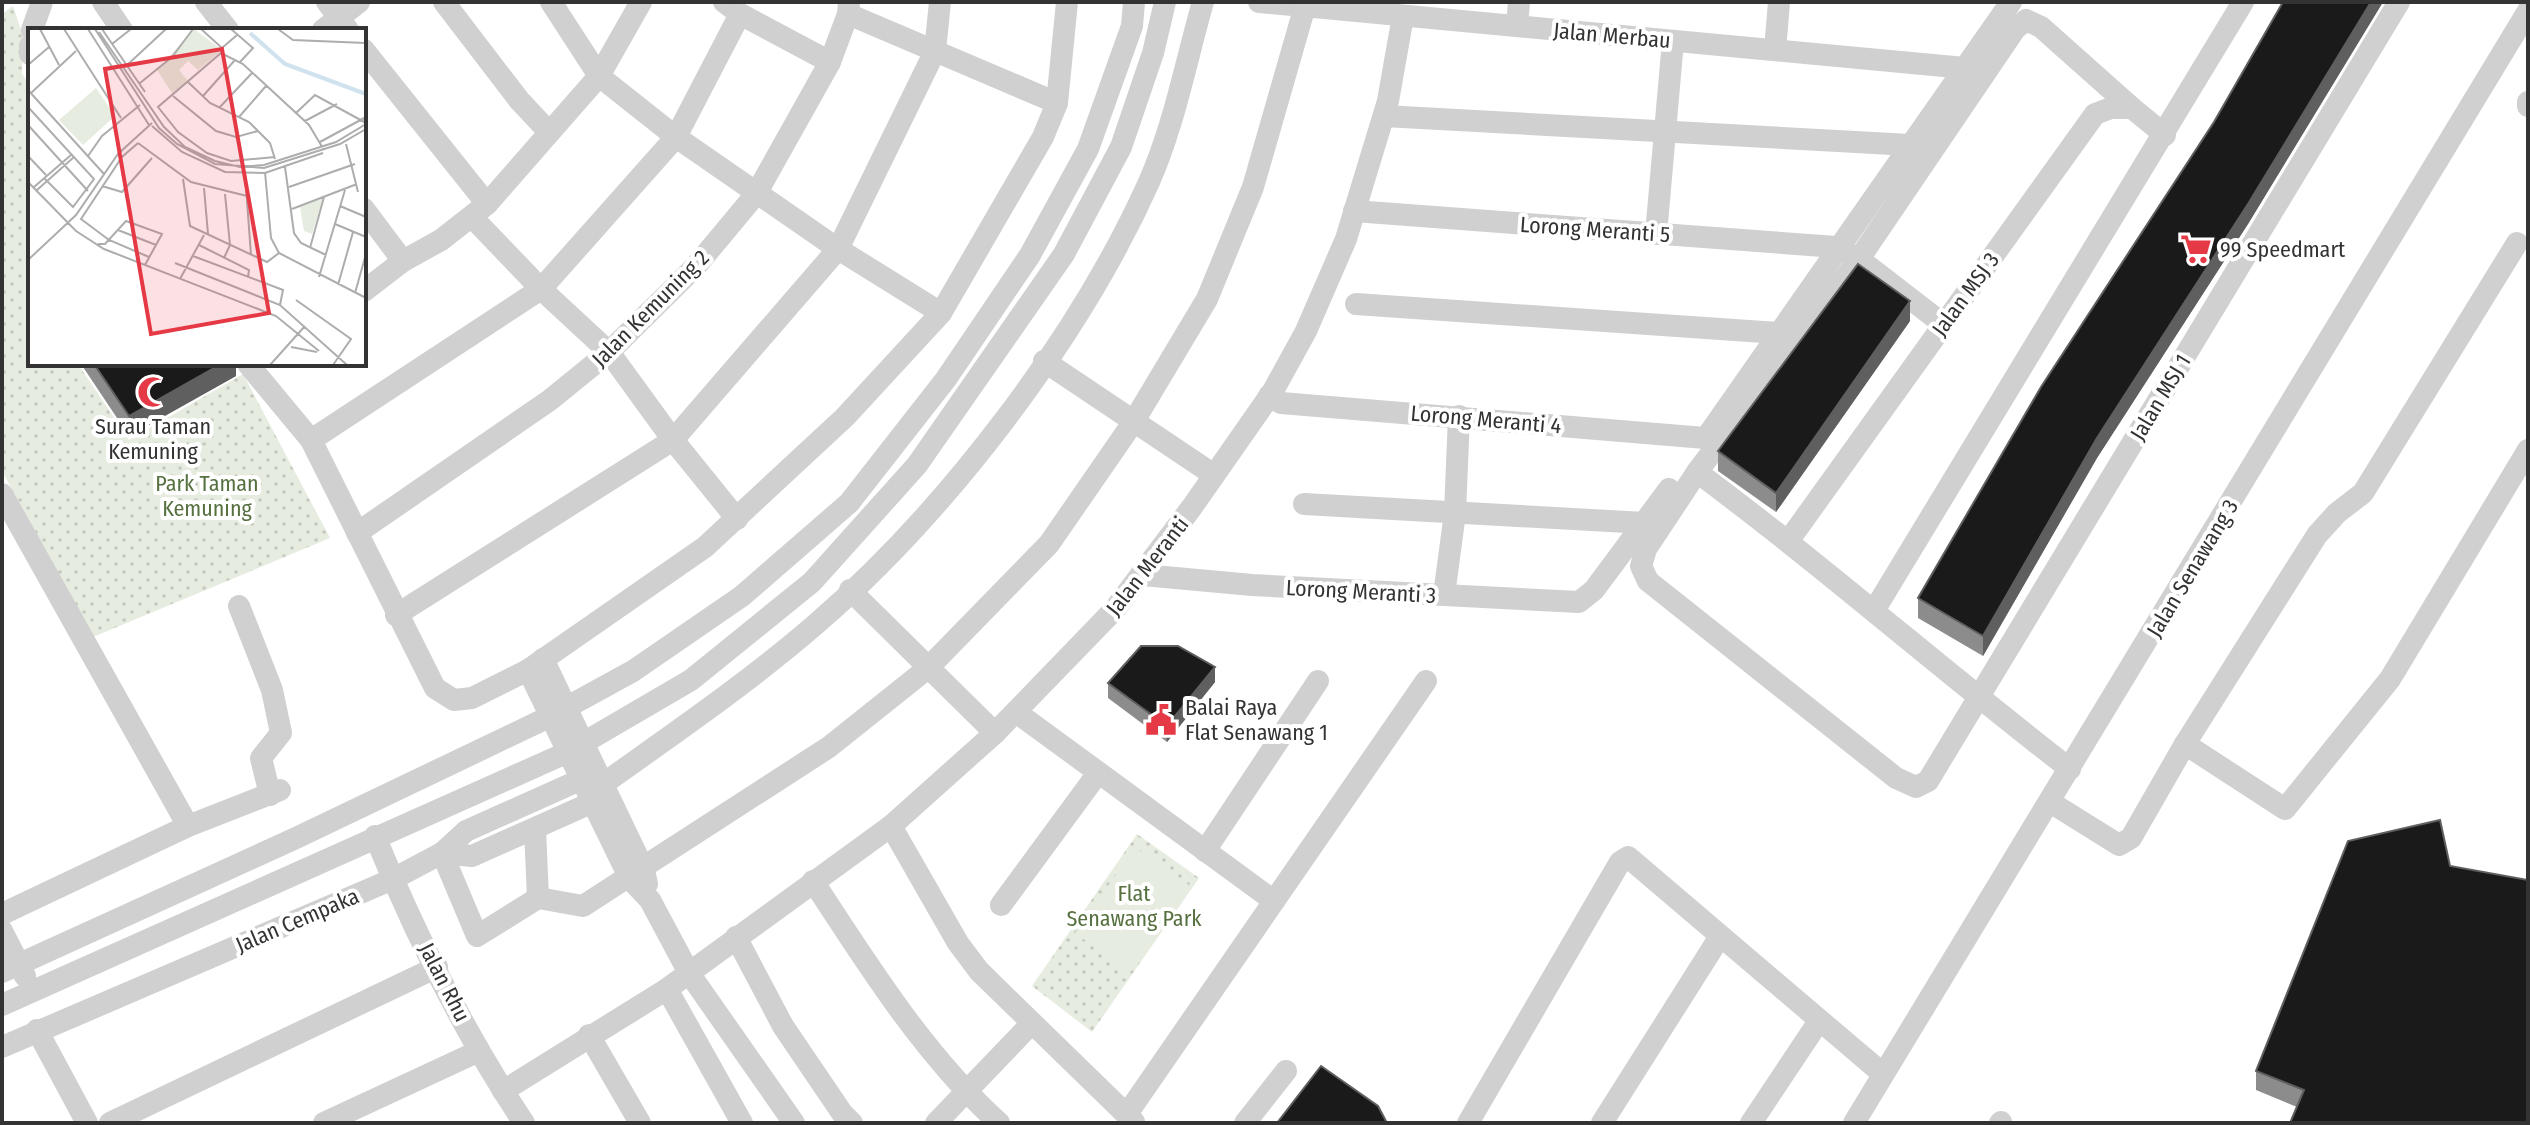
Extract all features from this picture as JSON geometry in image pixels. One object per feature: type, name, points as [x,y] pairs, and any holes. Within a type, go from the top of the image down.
[{"type":"street","points":[[33,28],[42,2]]},
{"type":"street","points":[[103,2],[121,28]]},
{"type":"street","points":[[206,2],[226,28]]},
{"type":"street","points":[[334,20],[359,2]]},
{"type":"street","points":[[444,2],[519,100],[548,131]]},
{"type":"street","points":[[551,2],[599,76],[676,137],[756,194],[941,313]]},
{"type":"street","points":[[366,289],[480,210],[599,76],[641,2]]},
{"type":"street","points":[[396,615],[673,440],[838,249],[935,51],[940,2]]},
{"type":"street","points":[[259,368],[311,440],[435,688],[454,700],[472,698],[535,664],[705,547],[845,417],[941,313],[1043,137],[1057,103],[1067,2]]},
{"type":"street","points":[[11,968],[296,838],[558,712],[633,671],[742,596],[849,503],[946,379],[1030,255],[1088,149],[1132,26],[1134,2]]},
{"type":"street","points":[[2,1005],[575,748],[691,680],[812,582],[917,465],[1020,320],[1071,240],[1121,147],[1153,53],[1165,2]]},
{"type":"street","name":"Jalan Cempaka","points":[[2,1047],[393,879],[442,853],[472,856],[535,829],[597,793],[818,622],[898,545],[959,477],[1044,361],[1115,254],[1151,178],[1203,2]]},
{"type":"street","name":"Jalan Merbau","points":[[1259,2],[1965,68]]},
{"type":"street","points":[[1517,26],[1519,2]]},
{"type":"street","points":[[1775,50],[1779,2]]},
{"type":"street","points":[[1304,504],[1645,523],[2011,2]]},
{"type":"street","points":[[1875,609],[2243,2]]},
{"type":"street","name":"Jalan MSJ 1","points":[[1697,472],[1646,549],[1641,566],[1648,581],[1896,778],[1916,787],[1928,781],[2399,2]]},
{"type":"street","points":[[580,780],[466,831],[442,853],[477,936],[538,898],[583,906],[637,874],[829,747],[928,668],[1049,544],[1134,421],[1213,285],[1253,187],[1305,6]]},
{"type":"street","points":[[311,440],[541,289],[676,137],[732,8],[830,62]]},
{"type":"street","points":[[848,8],[935,51],[1057,103]]},
{"type":"street","name":"Jalan Kemuning 2","points":[[357,533],[550,400],[609,352],[696,266],[756,194],[830,62],[848,8]]},
{"type":"street","name":"Jalan Senawang 3","points":[[1854,1123],[2528,11]]},
{"type":"street","name":"Jalan Meranti","points":[[503,1091],[667,989],[891,826],[995,733],[1143,575],[1269,396],[1306,331],[1354,211],[1384,116],[1403,16]]},
{"type":"street","points":[[2070,769],[1978,698],[1789,540],[1697,472],[1859,259],[2015,29],[2026,20],[2041,27],[2165,135]]},
{"type":"street","points":[[1656,234],[1673,41]]},
{"type":"street","points":[[366,53],[541,289],[609,352],[673,440],[737,519]]},
{"type":"street","name":"Jalan MSJ 3","points":[[1789,540],[2095,114],[2111,108],[2132,108]]},
{"type":"street","points":[[1384,116],[1910,145]]},
{"type":"street","name":"Lorong Meranti 5","points":[[1354,211],[1836,247]]},
{"type":"street","points":[[366,212],[403,261]]},
{"type":"street","points":[[2050,802],[2119,845],[2131,838],[2185,744],[2317,535],[2337,513],[2363,493],[2517,243]]},
{"type":"street","points":[[1836,247],[1859,259],[1943,324]]},
{"type":"street","points":[[1356,304],[1778,333]]},
{"type":"street","points":[[1044,361],[1214,475]]},
{"type":"street","name":"Lorong Meranti 4","points":[[1269,396],[1281,403],[1705,438]]},
{"type":"street","points":[[1444,595],[1455,513],[1459,416]]},
{"type":"street","points":[[2185,744],[2285,809],[2390,679],[2528,450]]},
{"type":"street","points":[[2,494],[188,826]]},
{"type":"street","name":"Lorong Meranti 3","points":[[1143,575],[1252,585],[1579,602],[1594,590],[1645,523]]},
{"type":"street","points":[[850,590],[995,733]]},
{"type":"street","points":[[2,914],[188,826],[275,792],[261,758],[281,733],[272,690],[239,606]]},
{"type":"street","points":[[535,664],[689,973],[794,1123]]},
{"type":"street","points":[[1205,851],[1318,681]]},
{"type":"street","points":[[891,826],[958,943],[979,971],[1131,1118],[1274,901],[1426,681]]},
{"type":"street","points":[[1016,712],[1274,901]]},
{"type":"street","points":[[575,748],[580,780],[597,793]]},
{"type":"street","points":[[524,805],[541,782],[539,775],[525,769]]},
{"type":"street","points":[[1001,905],[1098,773]]},
{"type":"street","points":[[535,829],[538,898]]},
{"type":"street","name":"Jalan Rhu","points":[[375,836],[393,879],[479,1051],[524,1123]]},
{"type":"street","points":[[1468,1123],[1620,862],[1628,857],[1642,865],[1719,938],[1883,1074]]},
{"type":"street","points":[[813,881],[884,989],[967,1090],[999,1123]]},
{"type":"street","points":[[2,931],[11,968],[32,992]]},
{"type":"street","points":[[736,937],[783,1026],[852,1123]]},
{"type":"street","points":[[1602,1123],[1719,938]]},
{"type":"street","points":[[110,1123],[437,967]]},
{"type":"street","points":[[667,989],[742,1123]]},
{"type":"street","points":[[1751,1123],[1819,1021]]},
{"type":"street","points":[[936,1123],[1031,1024]]},
{"type":"street","points":[[37,1030],[87,1123]]},
{"type":"street","points":[[589,1035],[640,1123]]},
{"type":"street","points":[[324,1123],[479,1051]]},
{"type":"street","points":[[1245,1123],[1286,1071]]},
{"type":"green space","name":"Park Taman Kemuning","points":[[13,6],[23,36],[22,74],[28,82],[28,366],[79,366],[129,440],[243,374],[330,538],[93,637],[2,471],[2,14]]},
{"type":"green space","name":"Flat Senawang Park","points":[[1137,834],[1199,878],[1092,1032],[1032,986]]},
{"type":"green space","points":[[1135,847],[1189,885],[1129,971],[1075,933]]},
{"type":"building","points":[[2283,2],[2371,2],[2248,204],[2097,438],[1983,636],[1918,598],[2041,387],[2214,122]]},
{"type":"building","points":[[1858,264],[1910,301],[1776,493],[1718,451]]},
{"type":"building","points":[[95,366],[217,366],[129,416]]},
{"type":"building","name":"Balai Raya Flat Senawang 1","points":[[1141,646],[1178,646],[1215,667],[1167,726],[1108,683]]},
{"type":"building","points":[[2440,820],[2450,866],[2528,880],[2528,1123],[2290,1123],[2304,1090],[2256,1071],[2348,841]]},
{"type":"building","points":[[1321,1066],[1378,1106],[1387,1123],[1277,1123]]},
{"type":"place","name":"99 Speedmart","points":[[2196,249]]},
{"type":"place","name":"Surau Taman Kemuning","points":[[153,392]]},
{"type":"place","name":"Balai Raya Flat Senawang 1","points":[[1161,720]]}]
